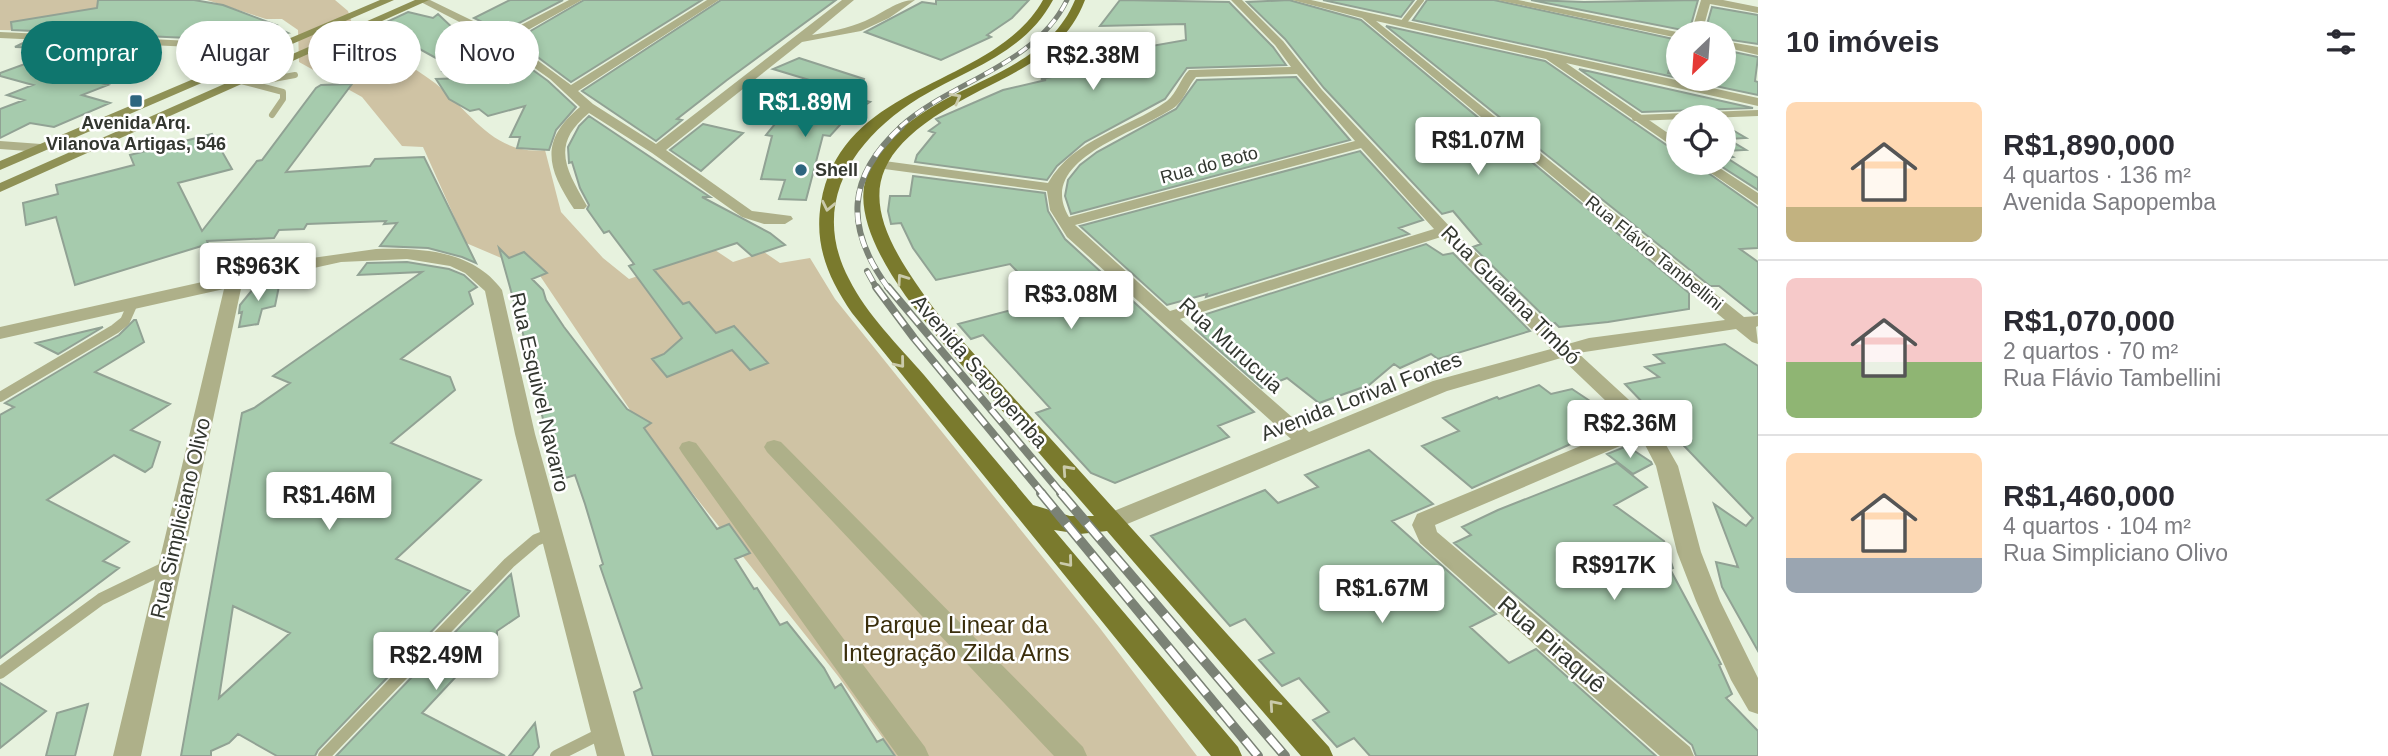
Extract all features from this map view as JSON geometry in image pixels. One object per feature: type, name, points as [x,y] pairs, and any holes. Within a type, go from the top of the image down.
[{"type":"main road","points":[[294,40],[389,0]]},
{"type":"main road","points":[[294,57],[423,0]]},
{"type":"main road","points":[[1048,0],[1028,29],[1007,48],[916,96],[882,119],[858,140],[843,160],[833,183],[825,218],[827,251],[838,280],[858,309],[1228,756]]},
{"type":"main road","name":"Avenida Sapopemba","points":[[1080,0],[1067,29],[1046,49],[1017,68],[934,111],[896,140],[877,164],[870,197],[873,221],[885,252],[901,280],[1319,756]]},
{"type":"main road","points":[[0,166],[191,84]]},
{"type":"main road","points":[[0,188],[234,84]]},
{"type":"main road","points":[[1024,509],[1064,525],[1082,527],[1112,521]]},
{"type":"street","points":[[423,0],[464,21]]},
{"type":"street","points":[[538,21],[577,0]]},
{"type":"street","points":[[572,90],[714,0]]},
{"type":"street","points":[[657,150],[849,0]]},
{"type":"street","points":[[797,39],[825,37],[848,30],[883,17],[910,0]]},
{"type":"street","name":"Rua Guaiana Timbó","points":[[1236,0],[1279,43],[1363,143],[1445,231],[1541,329],[1646,427],[1667,466],[1689,552],[1707,601],[1740,672],[1758,702]]},
{"type":"street","points":[[1297,0],[1366,15],[1396,26],[1666,78]]},
{"type":"street","points":[[1502,0],[1666,33]]},
{"type":"street","points":[[1700,21],[1706,0],[1758,10]]},
{"type":"street","name":"Rua Flávio Tambellini","points":[[1396,26],[1748,322],[1758,338]]},
{"type":"street","points":[[0,34],[176,43]]},
{"type":"street","points":[[1736,46],[1758,51]]},
{"type":"street","points":[[1546,55],[1666,138]]},
{"type":"street","points":[[539,66],[572,90],[588,107],[657,150],[747,214],[764,219],[785,219]]},
{"type":"street","points":[[877,164],[1054,188],[1060,172],[1076,156],[1173,103],[1188,77],[1194,73],[1301,70]]},
{"type":"street","points":[[1712,91],[1757,105]]},
{"type":"street","points":[[579,206],[559,170],[556,144],[565,128],[588,107]]},
{"type":"street","name":"Rua do Boto","points":[[1066,223],[1363,143]]},
{"type":"street","points":[[0,145],[41,148]]},
{"type":"street","points":[[1721,175],[1758,200]]},
{"type":"street","name":"Rua Murucuia","points":[[1054,188],[1054,199],[1073,233],[1306,441]]},
{"type":"street","points":[[1168,317],[1445,231]]},
{"type":"street","name":"Rua Esquivel Navarro","points":[[0,333],[340,257],[376,254],[440,259],[467,267],[486,279],[493,290],[525,435],[611,756]]},
{"type":"street","name":"Rua Simpliciano Olivo","points":[[127,756],[234,281]]},
{"type":"street","name":"Avenida Lorival Fontes","points":[[1112,521],[1440,386],[1589,344],[1748,322]]},
{"type":"street","name":"Rua Piraquê","points":[[1646,427],[1425,520],[1423,525],[1428,537],[1680,756]]},
{"type":"street","points":[[774,447],[1073,756]]},
{"type":"street","points":[[689,448],[915,756]]},
{"type":"lane","points":[[1396,26],[1421,0]]},
{"type":"lane","points":[[262,84],[283,92],[284,99],[272,115]]},
{"type":"lane","points":[[1635,118],[1757,105]]},
{"type":"lane","points":[[0,397],[115,330],[125,321],[133,303]]},
{"type":"lane","points":[[324,756],[509,562],[536,540],[551,534]]},
{"type":"lane","points":[[0,673],[101,597],[124,583],[169,566]]},
{"type":"lane","points":[[556,756],[604,732]]},
{"type":"green space","points":[[0,0],[151,0],[111,21],[21,21],[21,30],[0,30]]},
{"type":"green space","name":"Parque Linear da Integração Zilda Arns","points":[[207,0],[335,0],[348,11],[351,21],[308,21],[308,67],[299,62],[298,30],[294,27],[294,21],[266,19]]},
{"type":"green space","name":"Parque Linear da Integração Zilda Arns","points":[[421,74],[448,94],[497,139],[527,150],[545,150],[561,212],[603,258],[629,279],[715,250],[733,262],[764,252],[780,263],[810,258],[835,299],[1099,627],[1197,756],[896,756],[838,676],[651,441],[524,252],[506,260],[466,243],[423,147],[402,146],[362,97],[339,84],[421,84]]},
{"type":"building","points":[[98,0],[194,0],[223,5],[265,21],[176,21],[176,37],[162,37],[162,21],[21,21],[21,30],[12,30],[11,22],[97,8]]},
{"type":"building","points":[[510,0],[563,0],[523,21],[480,21],[474,18]]},
{"type":"building","points":[[584,0],[702,0],[571,82],[539,58],[539,26]]},
{"type":"building","points":[[721,0],[836,0],[677,119],[682,120],[656,141],[582,91]]},
{"type":"building","points":[[936,0],[1029,0],[1012,18],[987,35],[991,37],[941,60],[865,32],[922,2],[936,4]]},
{"type":"building","points":[[1120,0],[1229,2],[1273,47],[1286,65],[1187,68],[1165,99],[1085,142],[1057,166],[1047,180],[915,162],[917,155],[935,133],[929,131],[940,123],[936,119],[1003,90],[1046,80],[1041,79],[1117,65],[1089,60],[1089,57],[1186,40],[1185,24],[1100,26]]},
{"type":"building","points":[[1289,0],[1361,20],[1689,293],[1689,309],[1608,322],[1559,327],[1555,323],[1552,324],[1473,247],[1481,244],[1453,211],[1442,214],[1324,88],[1285,39],[1247,2]]},
{"type":"building","points":[[1323,0],[1414,0],[1401,17]]},
{"type":"building","points":[[1427,0],[1494,0],[1666,37],[1666,75],[1413,20]]},
{"type":"building","points":[[1531,0],[1698,0],[1692,21],[1666,21],[1666,27]]},
{"type":"building","points":[[1712,7],[1758,15],[1758,44],[1736,41],[1736,21],[1708,21]]},
{"type":"building","points":[[408,12],[433,18],[438,14],[445,21],[435,21],[435,57],[421,50],[421,21],[389,21]]},
{"type":"building","points":[[1386,26],[1545,61],[1666,145],[1666,175],[1711,175],[1758,208],[1758,248],[1740,249],[1758,262],[1758,313],[1754,314],[1719,286],[1710,286]]},
{"type":"building","points":[[1736,52],[1758,57],[1755,81],[1758,82],[1758,95],[1736,90]]},
{"type":"building","points":[[799,58],[864,79],[859,95],[773,69]]},
{"type":"building","points":[[21,65],[21,82],[0,76],[0,73]]},
{"type":"building","points":[[1579,69],[1666,88],[1666,91],[1677,91],[1753,108],[1736,109],[1736,105],[1666,105],[1666,111],[1642,112]]},
{"type":"building","points":[[539,74],[576,107],[556,130],[549,150],[517,148],[520,137],[510,137],[525,106],[488,116],[479,109],[470,111],[449,99],[439,84],[539,84]]},
{"type":"building","points":[[1296,77],[1350,140],[1071,214],[1065,196],[1068,180],[1080,165],[1097,152],[1176,109],[1197,80]]},
{"type":"building","points":[[29,84],[105,84],[108,85],[82,95],[110,103],[54,127],[30,123],[0,138],[0,109],[24,100],[7,95],[33,85]]},
{"type":"building","points":[[352,84],[286,172],[370,166],[375,159],[424,157],[476,263],[428,248],[380,246],[397,223],[384,224],[386,221],[307,224],[304,229],[279,230],[274,238],[207,241],[208,244],[75,285],[56,217],[26,225],[23,203],[58,194],[56,185],[134,165],[130,155],[212,134],[232,169],[178,183],[202,231],[321,85]]},
{"type":"building","points":[[821,89],[870,102],[848,116],[830,136],[823,135],[806,200],[779,199],[785,180],[761,179],[772,136],[766,135],[787,109]]},
{"type":"building","points":[[589,116],[710,197],[702,197],[770,233],[785,245],[752,256],[737,243],[654,270],[683,304],[689,302],[716,333],[734,326],[768,363],[750,370],[732,350],[667,377],[652,359],[664,354],[682,338],[629,266],[634,264],[609,231],[604,233],[587,209],[589,205],[580,188],[572,162],[569,163],[568,147],[579,126]]},
{"type":"building","points":[[703,124],[743,133],[701,171],[670,150]]},
{"type":"building","points":[[1736,132],[1746,138],[1736,139]]},
{"type":"building","points":[[1736,144],[1746,150],[1736,150]]},
{"type":"building","points":[[1360,151],[1423,220],[1399,228],[1409,234],[1206,297],[1207,294],[1167,305],[1080,226]]},
{"type":"building","points":[[1736,164],[1758,178],[1758,190],[1735,175]]},
{"type":"building","points":[[913,176],[1045,193],[1048,211],[1065,239],[1254,412],[1218,426],[1229,437],[1115,483],[1091,473],[1036,413],[1050,408],[983,335],[971,339],[958,324],[1046,301],[1010,264],[936,280],[913,248],[901,223],[891,224],[888,211],[890,196],[910,196]]},
{"type":"building","points":[[1426,244],[1443,255],[1453,253],[1530,331],[1438,359],[1431,354],[1400,368],[1394,364],[1369,385],[1319,403],[1287,378],[1262,388],[1195,329],[1200,316]]},
{"type":"building","points":[[499,248],[509,258],[524,252],[547,273],[532,279],[543,290],[546,300],[564,327],[627,409],[651,423],[644,428],[717,529],[729,524],[750,553],[735,559],[780,625],[787,622],[824,668],[835,688],[841,684],[877,742],[883,739],[895,756],[653,756],[634,692],[642,688],[600,566],[603,564],[575,475],[556,481],[544,436],[547,435],[537,395],[537,384]]},
{"type":"building","points":[[407,262],[449,269],[464,275],[477,287],[469,292],[473,304],[401,359],[450,377],[455,390],[391,443],[481,480],[396,559],[470,591],[315,756],[277,756],[238,734],[229,743],[211,751],[211,756],[181,756],[242,413],[254,408],[290,383],[273,376],[422,272],[358,275],[367,263]],"holes":[[[233,606],[290,633],[219,698]]]},
{"type":"building","points":[[268,281],[267,284],[280,281],[275,306],[262,309],[258,324],[239,327],[242,312],[239,313],[240,305],[258,283]]},
{"type":"building","points":[[134,320],[144,342],[95,372],[170,404],[131,430],[160,442],[152,467],[145,472],[114,455],[47,500],[129,542],[103,561],[119,568],[0,658],[0,415],[14,407],[5,403],[119,335]]},
{"type":"building","points":[[103,327],[58,354],[36,343]]},
{"type":"building","points":[[1725,344],[1758,366],[1758,651],[1722,587],[1716,562],[1738,567],[1714,504],[1746,526],[1753,518],[1625,384],[1659,377],[1645,367],[1664,363],[1654,355]]},
{"type":"building","points":[[1539,385],[1551,394],[1572,389],[1611,415],[1592,422],[1607,432],[1587,440],[1584,438],[1472,488],[1422,446],[1459,431],[1443,418],[1497,397],[1499,399]]},
{"type":"building","points":[[1627,446],[1652,464],[1633,474],[1607,454]]},
{"type":"building","points":[[1369,450],[1433,504],[1392,521],[1496,614],[1470,627],[1509,663],[1536,649],[1656,756],[1370,756],[1354,738],[1337,747],[1313,720],[1329,712],[1299,678],[1282,686],[1259,660],[1274,653],[1245,619],[1230,626],[1151,536],[1265,490],[1278,503],[1318,487],[1305,475]]},
{"type":"building","points":[[1617,463],[1647,487],[1614,505],[1664,541],[1673,568],[1670,569],[1721,664],[1719,665],[1732,694],[1726,698],[1758,731],[1758,756],[1696,756],[1692,745],[1454,543],[1471,535],[1462,527]]},
{"type":"building","points":[[511,574],[519,616],[497,631],[497,635],[493,636],[493,643],[467,671],[463,669],[422,713],[505,756],[336,756]]},
{"type":"building","points":[[0,683],[46,711],[0,748]]},
{"type":"building","points":[[88,704],[75,756],[46,756],[57,713]]},
{"type":"building","points":[[535,723],[539,747],[532,756],[509,756]]},
{"type":"railway","points":[[900,127],[943,97],[1014,57],[1053,23],[1067,0]]},
{"type":"railway","points":[[889,289],[874,267],[864,245],[858,204],[861,184],[870,164],[902,126]]},
{"type":"railway","points":[[867,271],[877,289]]},
{"type":"railway","points":[[876,287],[914,338],[1043,494]]},
{"type":"railway","points":[[888,287],[1062,494]]},
{"type":"railway","points":[[1041,493],[1258,756]]},
{"type":"railway","points":[[1061,493],[1285,756]]},
{"type":"place","name":"Avenida Arq. Vilanova Artigas, 546","points":[[136,101]]},
{"type":"place","name":"Shell","points":[[801,170]]}]
